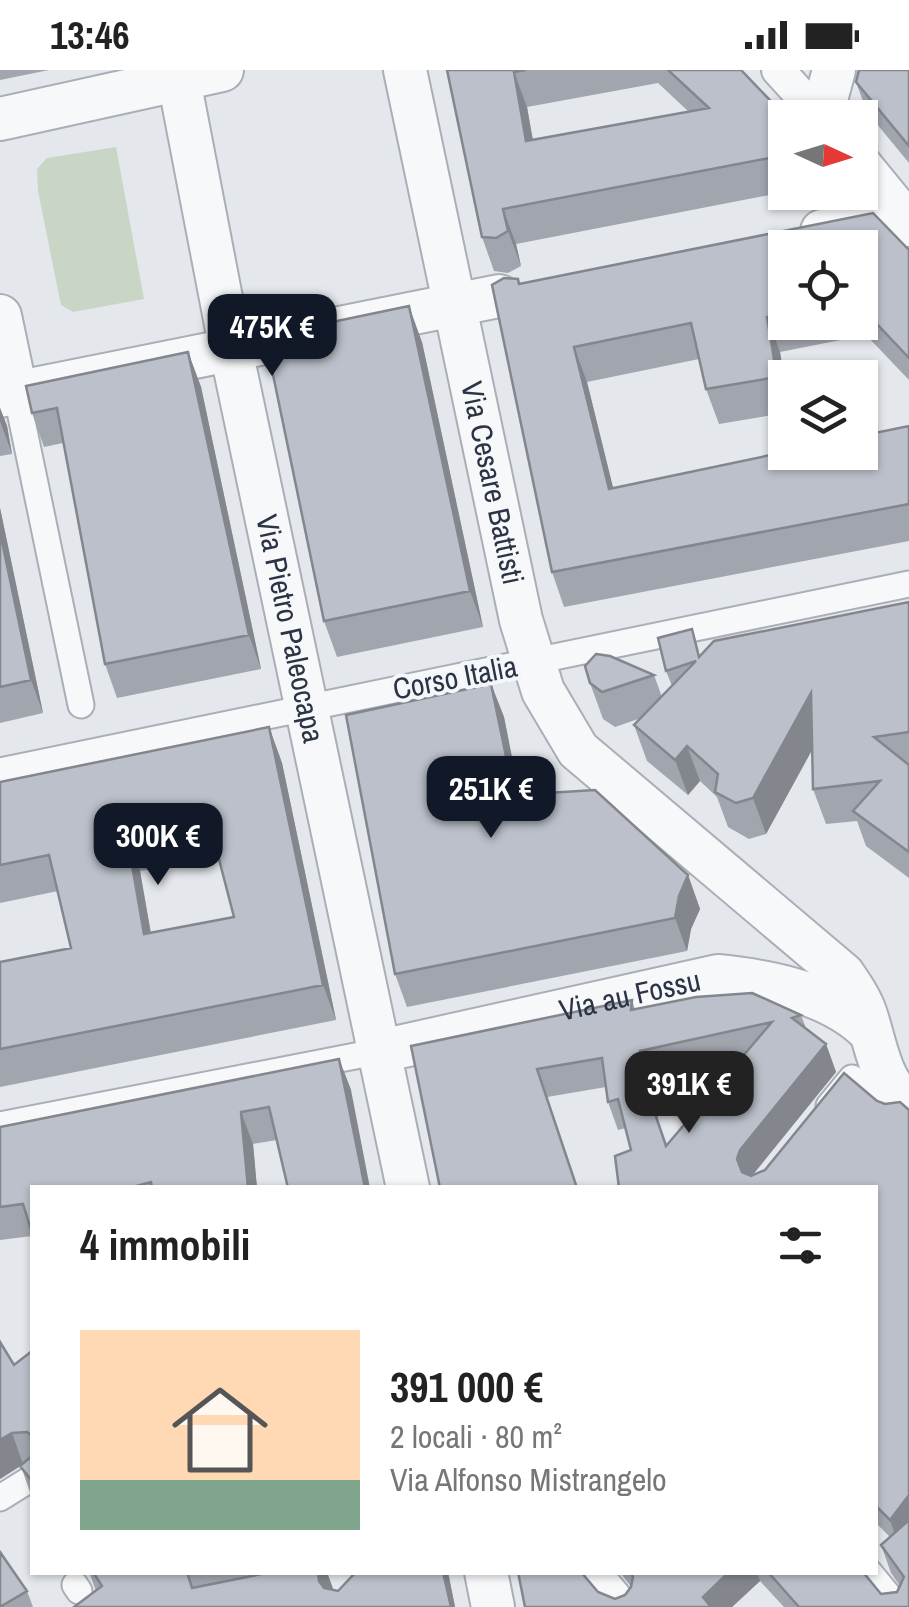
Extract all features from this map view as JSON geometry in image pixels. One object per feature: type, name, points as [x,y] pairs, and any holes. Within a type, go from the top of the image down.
[{"type":"street","points":[[0,119],[178,74],[222,70]]},
{"type":"street","name":"Via Cesare Battisti","points":[[405,70],[532,662],[543,691],[578,750],[843,974],[861,1003],[894,1087]]},
{"type":"street","points":[[778,70],[805,100]]},
{"type":"street","points":[[825,100],[834,70]]},
{"type":"street","name":"Via Pietro Paleocapa","points":[[178,74],[231,350],[407,1185]]},
{"type":"street","points":[[878,188],[904,220]]},
{"type":"street","points":[[840,230],[904,220]]},
{"type":"street","points":[[8,394],[523,291]]},
{"type":"street","points":[[0,316],[8,394],[82,706]]},
{"type":"street","name":"Corso Italia","points":[[0,771],[909,584]]},
{"type":"street","name":"Via au Fossu","points":[[381,1051],[718,976],[796,991],[834,1007],[870,1032]]},
{"type":"street","points":[[0,1125],[381,1051]]},
{"type":"street","points":[[818,1119],[894,1087]]},
{"type":"street","points":[[1,1504],[30,1480]]},
{"type":"street","points":[[487,1575],[493,1607]]},
{"type":"street","points":[[596,1575],[622,1607]]},
{"type":"street","points":[[872,1575],[898,1607]]},
{"type":"green space","points":[[116,147],[144,299],[73,312],[61,305],[37,169],[47,158]]},
{"type":"building","points":[[447,70],[526,70],[514,72],[526,141],[709,108],[668,70],[741,70],[770,100],[768,158],[503,209],[508,231],[496,238],[482,237]]},
{"type":"building","points":[[859,70],[909,70],[909,146],[878,109],[878,100],[871,100],[856,82]]},
{"type":"building","points":[[873,213],[909,250],[909,358],[878,325],[878,230],[788,230]]},
{"type":"building","points":[[768,234],[768,340],[774,360],[768,360],[768,379],[706,389],[691,323],[574,347],[609,489],[768,456],[768,470],[878,470],[878,432],[909,426],[909,504],[552,572],[492,285],[504,278],[518,279],[519,284]]},
{"type":"building","points":[[409,306],[470,591],[324,621],[265,336]]},
{"type":"building","points":[[188,352],[249,635],[105,664],[57,408],[32,413],[26,386]]},
{"type":"building","points":[[0,532],[31,680],[0,687]]},
{"type":"building","points":[[909,602],[909,732],[874,737],[909,765],[909,852],[853,811],[880,781],[813,789],[811,693],[753,798],[736,803],[715,792],[718,774],[687,746],[675,760],[634,725],[696,661],[666,671],[658,638],[692,629],[699,657],[714,641]]},
{"type":"building","points":[[596,654],[654,675],[602,692],[590,683],[585,666]]},
{"type":"building","points":[[491,684],[514,795],[595,790],[688,875],[675,918],[395,974],[346,715]]},
{"type":"building","points":[[269,727],[323,985],[0,1049],[0,962],[71,948],[49,855],[0,865],[0,782]],"holes":[[[209,821],[234,917],[144,934],[127,836]]]},
{"type":"building","points":[[752,993],[801,1015],[792,1018],[826,1044],[740,1150],[737,1159],[742,1172],[751,1176],[765,1170],[844,1073],[877,1101],[900,1102],[909,1110],[909,1495],[890,1520],[878,1508],[878,1185],[619,1185],[615,1156],[631,1150],[618,1099],[608,1102],[602,1058],[537,1069],[576,1185],[439,1185],[411,1046],[632,1000],[631,1010],[696,997]],"holes":[[[772,1022],[666,1146],[648,1093],[640,1051]]]},
{"type":"building","points":[[339,1059],[364,1185],[287,1185],[269,1107],[241,1112],[248,1185],[30,1185],[30,1227],[23,1204],[0,1207],[0,1127]]},
{"type":"building","points":[[0,1342],[14,1365],[30,1353],[30,1434],[12,1433],[0,1440]]},
{"type":"building","points":[[30,1458],[30,1478],[20,1466]]},
{"type":"building","points":[[909,1520],[909,1607],[799,1607],[771,1575],[865,1575],[881,1594],[897,1592],[904,1577],[881,1545]]},
{"type":"building","points":[[0,1552],[27,1591],[0,1607]]},
{"type":"building","points":[[95,1575],[188,1575],[192,1588],[257,1575],[318,1575],[324,1588],[338,1591],[353,1575],[444,1575],[451,1607],[74,1607],[102,1586]]},
{"type":"building","points":[[519,1575],[584,1575],[598,1592],[615,1599],[631,1587],[632,1575],[726,1575],[703,1597],[711,1607],[525,1607]]}]
